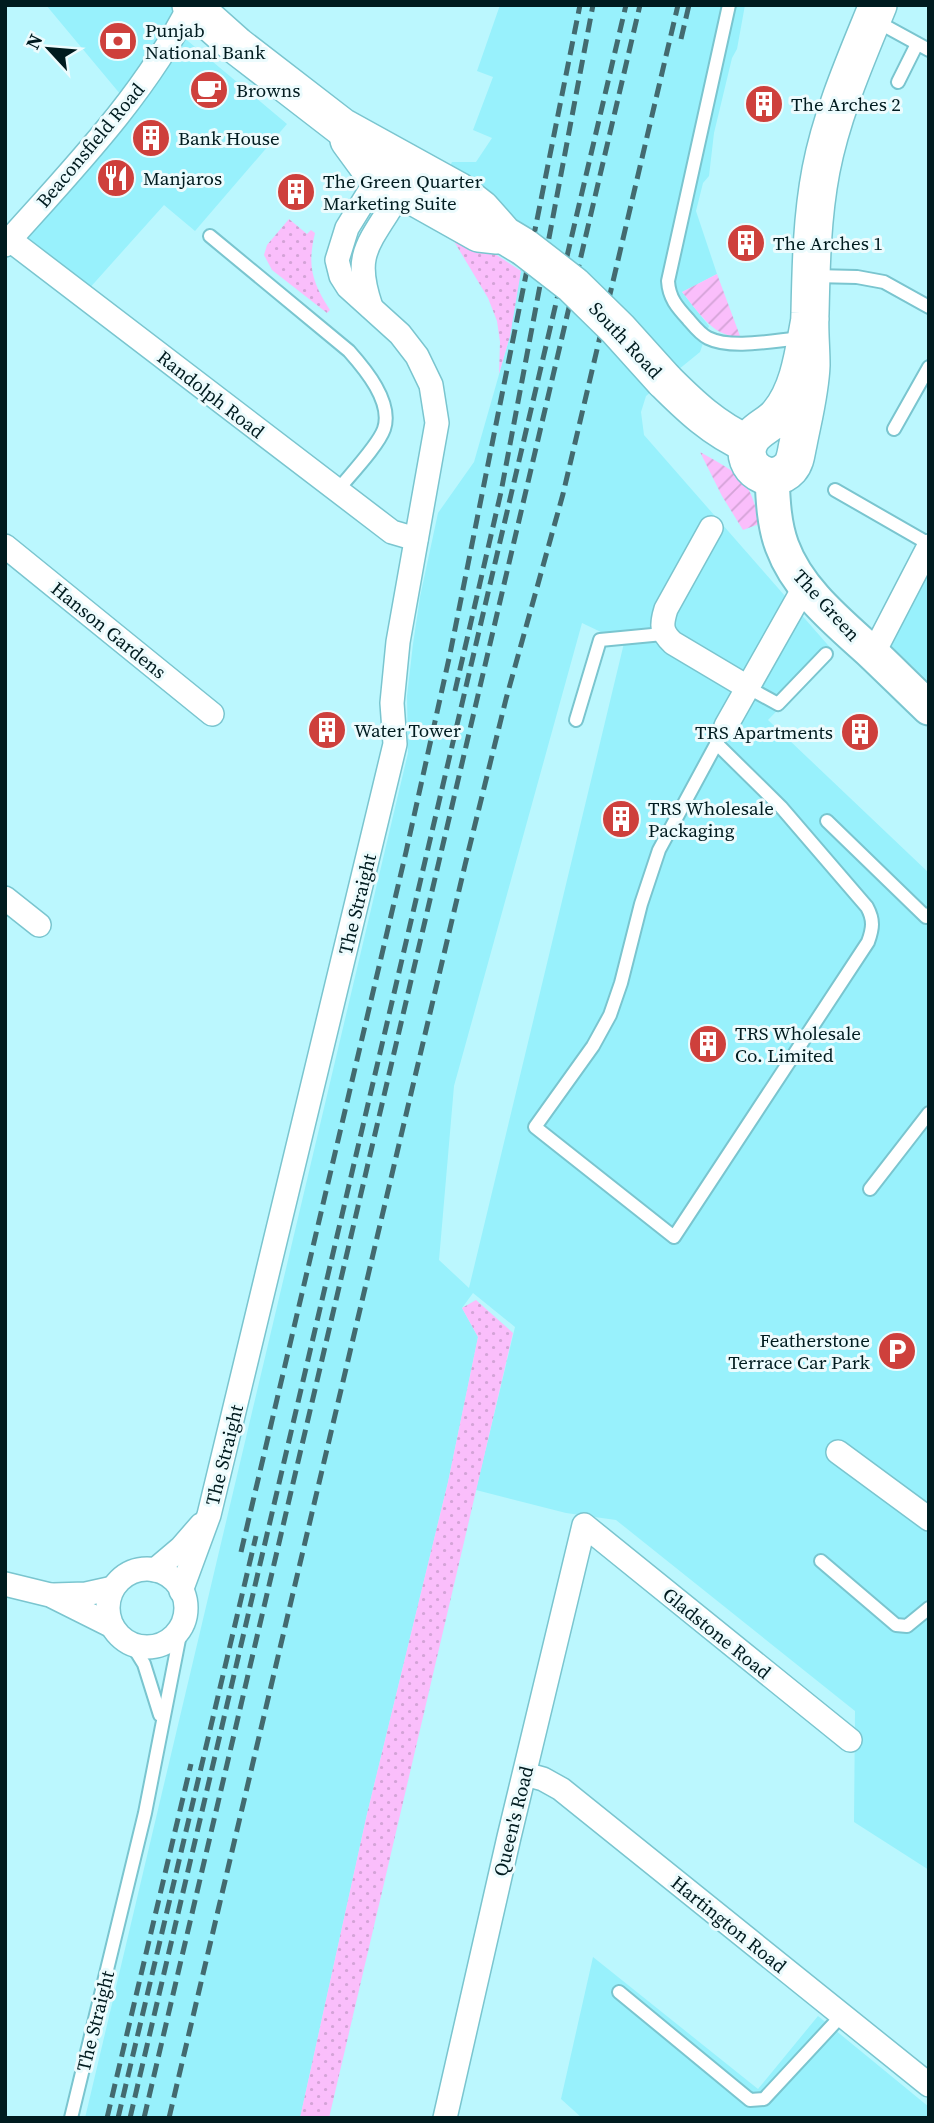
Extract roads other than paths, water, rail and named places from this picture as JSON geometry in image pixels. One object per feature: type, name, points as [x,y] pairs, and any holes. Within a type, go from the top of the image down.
[{"type":"main road","name":"South Road","points":[[191,5],[237,46],[342,127],[385,169],[479,233],[514,241]]},
{"type":"main road","points":[[808,328],[801,364],[789,398],[779,415],[757,435],[747,455],[752,466],[761,474],[772,478],[782,475],[792,465],[806,410],[811,368],[808,328],[811,245],[821,170],[833,126],[875,12]]},
{"type":"main road","name":"South Road","points":[[385,169],[458,191],[514,241],[573,285],[708,422],[727,435],[757,435]]},
{"type":"main road","points":[[757,435],[780,428],[790,435],[797,447]]},
{"type":"street","name":"Beaconsfield Road","points":[[7,240],[128,103],[174,37],[191,5]]},
{"type":"street","name":"The Straight","points":[[181,1591],[209,1515],[395,744],[393,685],[398,642],[437,423],[430,382],[417,356],[400,334],[371,307],[363,281],[365,257],[385,169]]},
{"type":"street","name":"Randolph Road","points":[[7,240],[392,532],[416,539]]},
{"type":"street","name":"The Green","points":[[772,478],[781,546],[805,586],[832,617],[929,708]]},
{"type":"street","points":[[711,528],[666,609],[662,622],[663,634],[673,643],[747,687]]},
{"type":"street","points":[[873,654],[929,545]]},
{"type":"street","name":"Hanson Gardens","points":[[5,547],[212,713]]},
{"type":"street","points":[[721,735],[805,586]]},
{"type":"street","points":[[5,898],[39,925]]},
{"type":"street","points":[[838,1452],[929,1519]]},
{"type":"street","name":"The Straight","points":[[155,1570],[181,1548],[209,1515]]},
{"type":"street","name":"Gladstone Road","points":[[584,1525],[850,1740]]},
{"type":"street","name":"Queen's Road","points":[[445,2118],[584,1525]]},
{"type":"street","points":[[143,1569],[166,1574],[181,1591],[185,1601],[182,1624],[176,1633],[157,1645],[144,1647],[131,1643],[120,1636],[112,1626],[108,1600],[113,1588],[122,1578],[143,1569]]},
{"type":"street","points":[[5,1584],[50,1595],[112,1626]]},
{"type":"street","points":[[50,1595],[86,1594],[113,1588]]},
{"type":"street","name":"Hartington Road","points":[[525,1774],[543,1779],[561,1789],[929,2085]]},
{"type":"lane","points":[[729,5],[668,281],[669,293],[675,305],[699,332],[720,342],[731,344],[808,328]]},
{"type":"lane","points":[[875,12],[923,47],[898,82]]},
{"type":"lane","points":[[210,236],[349,351],[360,363],[383,403],[386,417],[384,430],[337,491]]},
{"type":"lane","points":[[811,276],[858,277],[884,282],[929,307]]},
{"type":"lane","points":[[894,429],[929,367]]},
{"type":"lane","points":[[835,491],[929,545]]},
{"type":"lane","points":[[576,720],[600,640],[663,634]]},
{"type":"lane","points":[[747,687],[778,704],[826,654]]},
{"type":"lane","points":[[721,735],[867,907],[873,929],[868,942],[674,1237],[535,1127],[593,1046],[610,1015],[659,850],[721,735]]},
{"type":"lane","points":[[827,821],[926,917],[929,914]]},
{"type":"lane","points":[[870,1189],[929,1113]]},
{"type":"lane","points":[[821,1561],[896,1625],[907,1626],[929,1608]]},
{"type":"lane","name":"The Straight","points":[[71,2118],[145,1813],[182,1624]]},
{"type":"lane","name":"The Straight","points":[[131,1643],[144,1664],[162,1718]]},
{"type":"lane","points":[[619,1992],[750,2100],[764,2099],[842,2015]]},
{"type":"railway","points":[[241,1552],[450,654],[580,5]]},
{"type":"railway","points":[[455,691],[501,492],[593,5]]},
{"type":"railway","points":[[130,2118],[626,5]]},
{"type":"railway","points":[[144,2118],[640,5]]},
{"type":"railway","points":[[169,2118],[465,865],[506,699],[563,494],[678,5]]},
{"type":"railway","points":[[681,39],[689,5]]},
{"type":"railway","points":[[118,2118],[256,1536]]},
{"type":"railway","points":[[107,2118],[191,1764]]},
{"type":"place","name":"Punjab National Bank","points":[[118,41]]},
{"type":"place","name":"Browns","points":[[209,90]]},
{"type":"place","name":"The Arches 2","points":[[764,104]]},
{"type":"place","name":"Bank House","points":[[151,138]]},
{"type":"place","name":"Manjaros","points":[[116,178]]},
{"type":"place","name":"The Green Quarter Marketing Suite","points":[[296,192]]},
{"type":"place","name":"The Arches 1","points":[[746,243]]},
{"type":"place","name":"Water Tower","points":[[327,730]]},
{"type":"place","name":"TRS Apartments","points":[[860,732]]},
{"type":"place","name":"TRS Wholesale Packaging","points":[[621,819]]},
{"type":"place","name":"TRS Wholesale Co. Limited","points":[[708,1044]]},
{"type":"place","name":"Featherstone Terrace Car Park","points":[[897,1351]]}]
